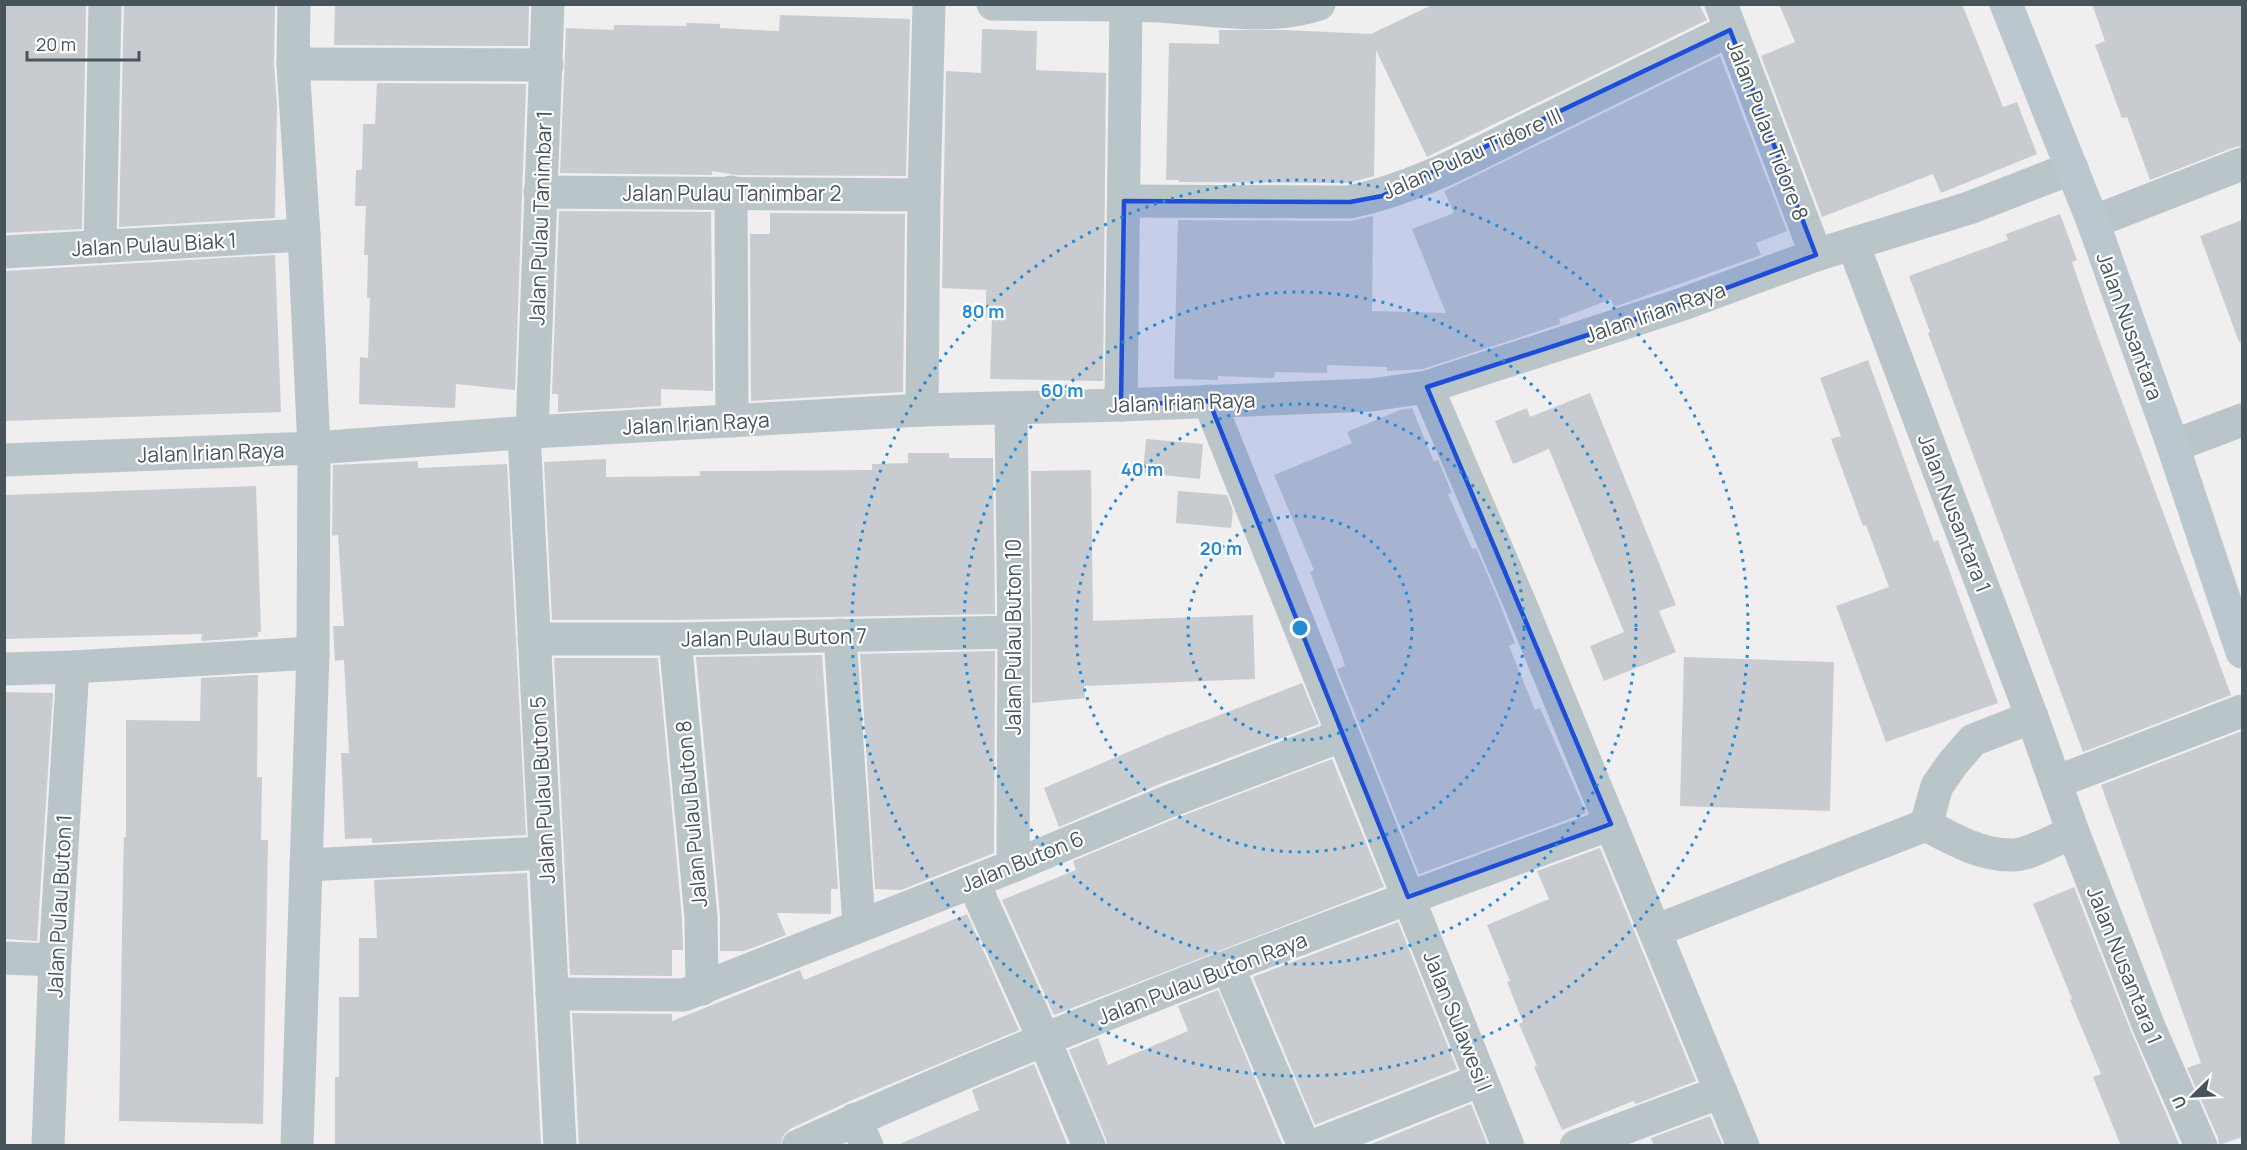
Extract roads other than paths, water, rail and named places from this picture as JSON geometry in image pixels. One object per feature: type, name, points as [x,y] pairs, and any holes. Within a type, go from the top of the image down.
[{"type":"street","points":[[100,247],[105,4]]},
{"type":"street","points":[[294,4],[293,64],[314,448],[313,653],[297,1146]]},
{"type":"street","name":"Jalan Pulau Tanimbar 1","points":[[528,433],[547,65],[548,4]]},
{"type":"street","points":[[922,410],[929,4]]},
{"type":"street","points":[[993,4],[1126,5],[1257,12],[1311,6]]},
{"type":"street","name":"Jalan Nusantara","points":[[2006,4],[2093,222],[2173,446],[2242,652]]},
{"type":"street","points":[[1121,405],[1126,5]]},
{"type":"street","name":"Jalan Pulau Tidore III","points":[[1124,201],[1350,202],[1382,196],[1404,188],[1496,144],[1725,17]]},
{"type":"street","name":"Jalan Pulau Tidore 8","points":[[1725,17],[1816,255]]},
{"type":"street","points":[[293,64],[547,65]]},
{"type":"street","points":[[2093,222],[2242,164]]},
{"type":"street","name":"Jalan Irian Raya","points":[[4,460],[314,448],[922,410],[1371,395],[1427,387],[1683,304],[1816,255],[1969,208],[2072,168]]},
{"type":"street","name":"Jalan Pulau Tanimbar 2","points":[[540,192],[924,195]]},
{"type":"street","points":[[731,192],[732,421]]},
{"type":"street","name":"Jalan Pulau Biak 1","points":[[4,252],[304,235]]},
{"type":"street","name":"Jalan Nusantara 1","points":[[1853,243],[2032,717],[2073,832],[2149,1027],[2201,1146]]},
{"type":"street","points":[[1427,387],[1522,608],[1743,1146]]},
{"type":"street","name":"Jalan Sulawesi I","points":[[1209,401],[1508,1146]]},
{"type":"street","name":"Jalan Pulau Buton 10","points":[[1011,408],[1014,632],[1012,866]]},
{"type":"street","points":[[2173,446],[2242,420]]},
{"type":"street","name":"Jalan Pulau Buton 5","points":[[528,433],[534,639],[560,1146]]},
{"type":"street","name":"Jalan Pulau Buton 7","points":[[534,639],[675,639],[1014,632]]},
{"type":"street","points":[[840,635],[859,926]]},
{"type":"street","name":"Jalan Pulau Buton 8","points":[[675,639],[701,917],[702,989]]},
{"type":"street","points":[[4,669],[313,653]]},
{"type":"street","name":"Jalan Pulau Buton 1","points":[[48,1146],[55,960],[73,667]]},
{"type":"street","points":[[2056,782],[2242,711]]},
{"type":"street","points":[[1926,825],[1937,786],[1973,740],[2032,717]]},
{"type":"street","name":"Jalan Buton 6","points":[[552,994],[684,995],[973,882],[1167,802],[1343,735]]},
{"type":"street","name":"Jalan Pulau Buton Raya","points":[[798,1146],[861,1132],[1044,1039],[1408,897],[1611,824]]},
{"type":"street","points":[[1655,932],[1926,825],[1976,849],[2012,855],[2026,852],[2073,832]]},
{"type":"street","points":[[306,865],[545,853]]},
{"type":"street","points":[[973,882],[1044,1039],[1089,1146]]},
{"type":"street","points":[[4,958],[55,960]]},
{"type":"street","points":[[1228,967],[1304,1146]]},
{"type":"street","points":[[1312,1146],[1481,1080]]},
{"type":"street","points":[[1576,1146],[1721,1092]]}]
